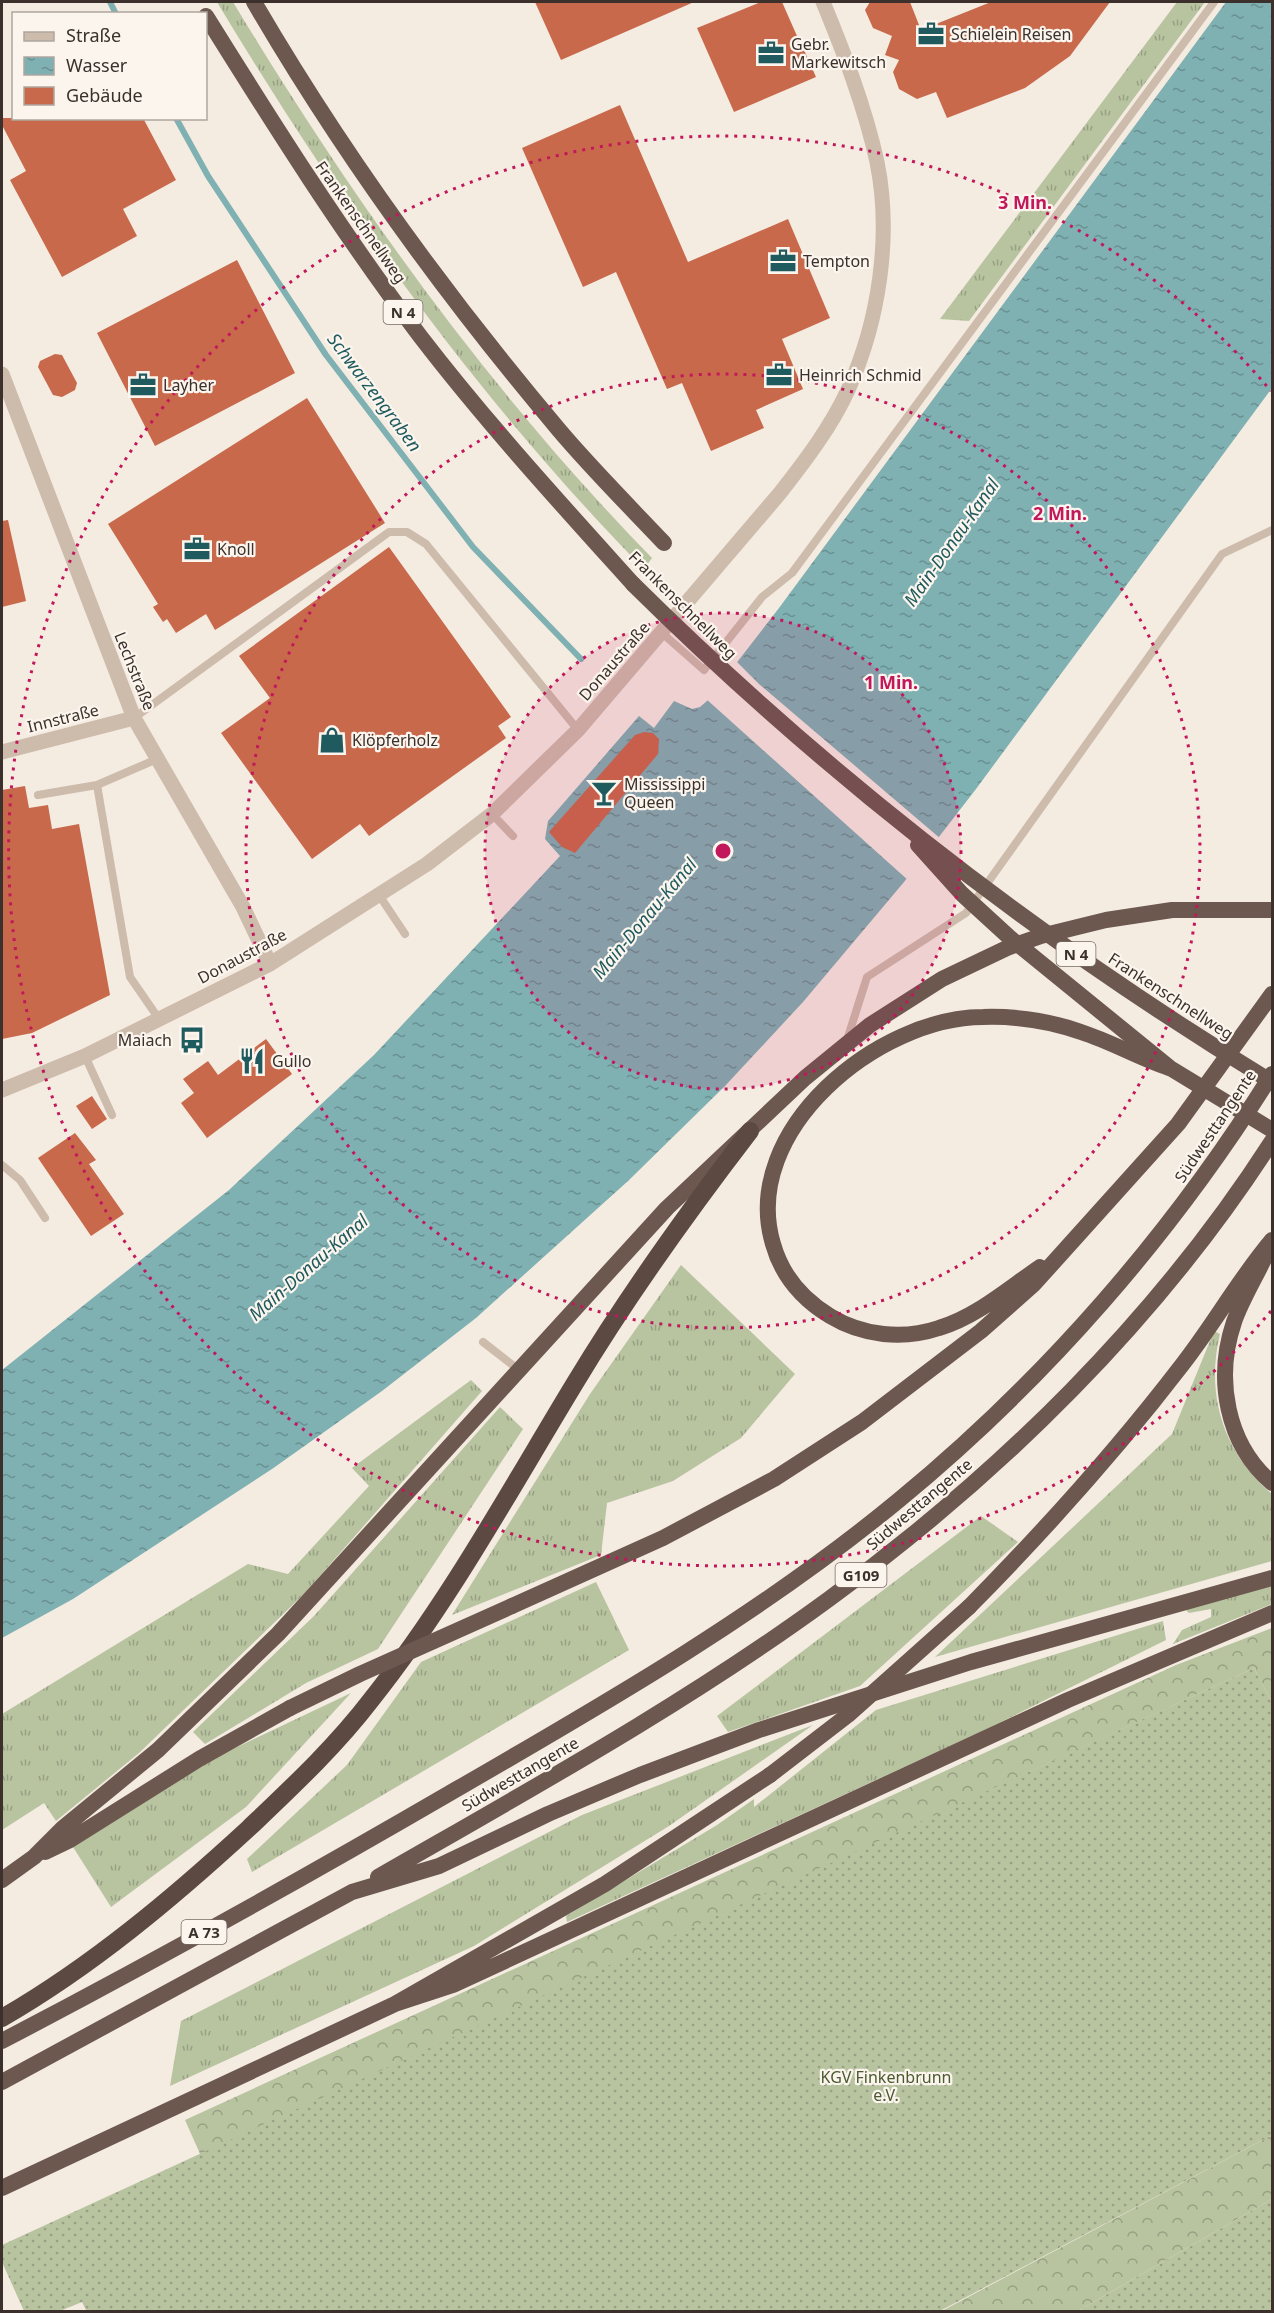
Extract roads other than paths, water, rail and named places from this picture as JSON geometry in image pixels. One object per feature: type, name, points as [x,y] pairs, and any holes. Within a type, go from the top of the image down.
[{"type":"highway","name":"Frankenschnellweg","points":[[254,2],[342,143],[461,310],[560,432],[664,543]]},
{"type":"highway","name":"Frankenschnellweg","points":[[207,18],[304,173],[422,338],[525,462],[633,584],[744,690],[889,813],[1091,965],[1196,1036],[1272,1082]]},
{"type":"highway","points":[[889,813],[962,894],[993,923],[1170,1068],[1272,1130]]},
{"type":"highway","points":[[2,1880],[34,1857],[63,1828],[190,1721],[278,1634],[667,1208],[805,1078],[846,1044],[892,1010],[942,979],[999,952],[1041,936],[1106,920],[1172,910],[1272,910]]},
{"type":"highway","points":[[34,1857],[70,1840],[199,1759],[290,1708],[370,1669],[693,1523],[774,1479],[833,1442],[981,1331],[1034,1284],[1178,1124],[1272,994]]},
{"type":"highway","points":[[1065,1250],[963,1318],[927,1332],[888,1335],[854,1328],[837,1321],[800,1293],[777,1258],[769,1226],[769,1196],[778,1158],[792,1131],[812,1102],[842,1073],[875,1050],[910,1034],[949,1021],[980,1017],[1012,1017],[1080,1031],[1142,1059],[1170,1068]]},
{"type":"highway","name":"Südwesttangente","points":[[404,1820],[687,1652],[807,1570],[919,1483],[999,1410],[1107,1297],[1193,1191],[1272,1074]]},
{"type":"highway","points":[[2,2018],[95,1956],[174,1895],[314,1766],[364,1709],[435,1612],[634,1290],[684,1216],[750,1131]]},
{"type":"highway","name":"Südwesttangente","points":[[352,1892],[692,1691],[818,1607],[916,1533],[1024,1436],[1098,1361],[1199,1244],[1272,1141]]},
{"type":"highway","points":[[1272,1240],[1235,1320],[1225,1371],[1228,1409],[1234,1429],[1246,1454],[1272,1483]]},
{"type":"highway","points":[[2,2188],[395,2004],[605,1884],[770,1775],[848,1714],[969,1607],[1110,1457],[1184,1362],[1245,1272],[1272,1240]]},
{"type":"highway","points":[[352,1892],[439,1866],[610,1787],[759,1730],[981,1659],[1272,1578]]},
{"type":"highway","points":[[395,2004],[453,1985],[1139,1667],[1272,1613]]},
{"type":"highway","name":"A 73","points":[[2,2041],[404,1820]]},
{"type":"highway","name":"A 73","points":[[2,2082],[352,1892]]},
{"type":"street","name":"Donaustraße","points":[[2,1090],[85,1056],[270,964],[427,864],[492,814],[578,730],[756,524],[807,458],[847,391],[862,354],[882,254],[883,210],[877,162],[848,63],[823,2]]},
{"type":"street","name":"Lechstraße","points":[[2,374],[134,718],[243,907],[270,964]]},
{"type":"street","name":"Innstraße","points":[[2,752],[134,718]]},
{"type":"lane","points":[[662,633],[704,670],[762,597],[792,573],[1214,2]]},
{"type":"lane","points":[[846,1044],[867,977],[966,913],[1222,554],[1272,530]]},
{"type":"lane","points":[[134,718],[389,532],[407,532],[426,544],[578,730]]},
{"type":"lane","points":[[38,795],[97,785],[157,759]]},
{"type":"lane","points":[[97,785],[130,977],[159,1019]]},
{"type":"lane","points":[[492,814],[513,836]]},
{"type":"lane","points":[[379,895],[405,934]]},
{"type":"lane","points":[[85,1056],[112,1115]]},
{"type":"lane","points":[[2,1165],[20,1180],[45,1218]]},
{"type":"lane","points":[[483,1342],[519,1370]]},
{"type":"water","name":"Main-Donau-Kanal","points":[[1226,2],[1272,2],[1272,388],[976,789],[904,882],[803,1002],[725,1086],[628,1181],[476,1318],[382,1391],[272,1469],[73,1599],[2,1638],[2,1370],[229,1190],[374,1055],[560,856],[545,839],[548,821],[639,716],[654,728],[674,701],[692,709],[700,707],[707,701],[779,608]]},
{"type":"waterway","name":"Schwarzengraben","points":[[110,2],[115,12]]},
{"type":"waterway","name":"Schwarzengraben","points":[[177,120],[208,176],[326,355],[473,547],[581,659]]},
{"type":"place","name":"Schielein Reisen","points":[[931,34]]},
{"type":"place","name":"Gebr. Markewitsch","points":[[771,53]]},
{"type":"place","name":"Tempton","points":[[783,261]]},
{"type":"place","name":"Heinrich Schmid","points":[[779,375]]},
{"type":"place","name":"Layher","points":[[143,385]]},
{"type":"place","name":"Knoll","points":[[197,549]]},
{"type":"place","name":"Klöpferholz","points":[[332,740]]},
{"type":"place","name":"Mississippi Queen","points":[[604,793]]},
{"type":"place","name":"Maiach","points":[[192,1040]]},
{"type":"place","name":"Gullo","points":[[252,1061]]},
{"type":"park label","name":"KGV Finkenbrunn e.V.","points":[[886,2086]]}]
